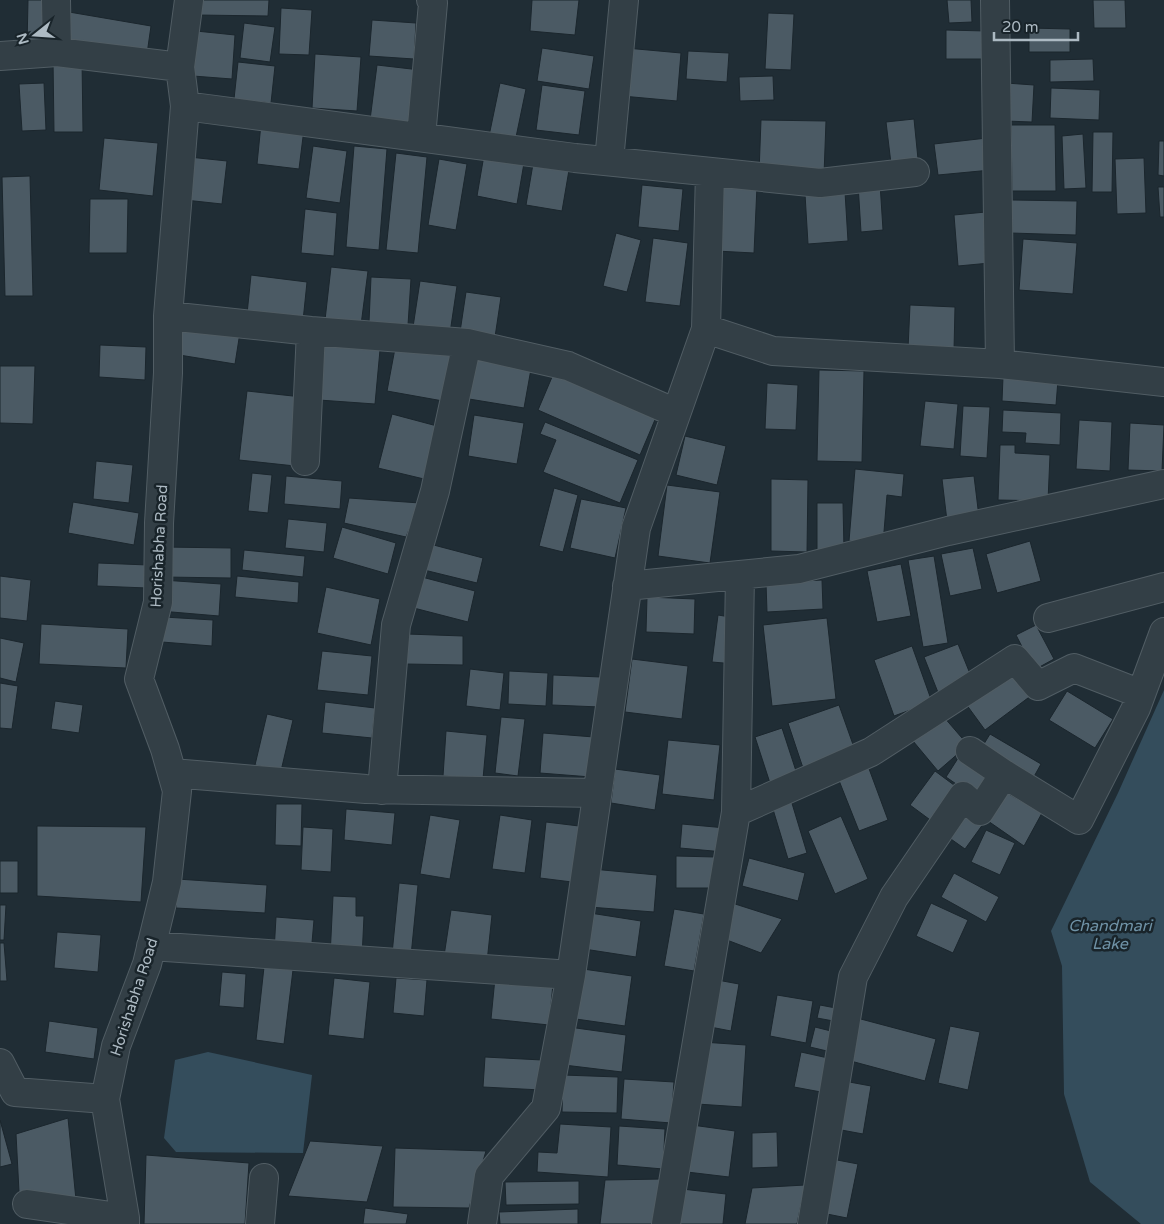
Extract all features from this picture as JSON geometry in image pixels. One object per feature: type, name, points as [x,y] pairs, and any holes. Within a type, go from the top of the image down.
[{"type":"street","points":[[56,0],[58,52]]},
{"type":"street","name":"Horishabha Road","points":[[125,1221],[104,1099],[116,1046],[147,964],[167,882],[177,791],[165,749],[139,679],[158,602],[168,373],[168,316],[184,106],[180,68],[189,0]]},
{"type":"street","points":[[421,138],[433,3],[431,0]]},
{"type":"street","points":[[609,161],[624,0]]},
{"type":"street","points":[[995,0],[1000,364]]},
{"type":"street","points":[[0,56],[58,52],[180,68]]},
{"type":"street","points":[[184,106],[609,161],[820,183],[915,172]]},
{"type":"street","points":[[482,1224],[489,1176],[546,1108],[571,975],[636,528],[706,329],[710,172]]},
{"type":"street","points":[[168,316],[311,331],[467,343],[568,366],[676,414]]},
{"type":"street","points":[[706,329],[773,350],[1000,364],[1164,382]]},
{"type":"street","points":[[305,461],[311,331]]},
{"type":"street","points":[[382,790],[396,625],[435,491],[467,343]]},
{"type":"street","points":[[627,586],[799,569],[948,531],[1164,484]]},
{"type":"street","points":[[666,1224],[736,812],[740,575]]},
{"type":"street","points":[[1048,618],[1164,587]]},
{"type":"street","points":[[970,751],[1079,820],[1136,708],[1164,632]]},
{"type":"street","points":[[736,812],[871,752],[1015,659],[1038,686],[1074,668],[1141,694]]},
{"type":"street","points":[[172,773],[382,790],[597,792]]},
{"type":"street","points":[[812,1224],[853,977],[894,897],[963,796],[980,812],[1004,774]]},
{"type":"street","points":[[151,946],[571,975]]},
{"type":"street","points":[[0,1063],[8,1094],[104,1099]]},
{"type":"street","points":[[260,1224],[264,1178]]},
{"type":"street","points":[[27,1204],[125,1221]]},
{"type":"water","name":"Chandmari Lake","points":[[1164,690],[1164,1224],[1141,1224],[1090,1182],[1064,1094],[1062,966],[1051,931],[1118,793]]},
{"type":"water","points":[[208,1052],[312,1075],[303,1153],[176,1152],[164,1138],[175,1060]]},
{"type":"building","points":[[28,0],[46,0],[45,47],[27,46]]},
{"type":"building","points":[[197,0],[269,0],[268,16],[197,15]]},
{"type":"building","points":[[532,0],[579,0],[575,35],[530,31]]},
{"type":"building","points":[[947,0],[971,0],[972,22],[949,23]]},
{"type":"building","points":[[1093,0],[1125,0],[1126,28],[1094,28]]},
{"type":"building","points":[[281,8],[312,10],[309,55],[279,54]]},
{"type":"building","points":[[69,12],[151,26],[147,54],[65,40]]},
{"type":"building","points":[[768,13],[794,14],[791,70],[765,69]]},
{"type":"building","points":[[372,20],[416,23],[414,59],[369,56]]},
{"type":"building","points":[[244,23],[275,27],[270,62],[240,58]]},
{"type":"building","points":[[1029,28],[1070,29],[1070,52],[1029,52]]},
{"type":"building","points":[[946,30],[986,31],[986,59],[946,59]]},
{"type":"building","points":[[196,31],[235,35],[232,79],[193,76]]},
{"type":"building","points":[[542,48],[594,56],[589,89],[537,81]]},
{"type":"building","points":[[626,48],[681,53],[677,101],[622,96]]},
{"type":"building","points":[[688,51],[729,53],[727,82],[686,79]]},
{"type":"building","points":[[315,54],[361,57],[357,111],[312,108]]},
{"type":"building","points":[[82,59],[83,132],[54,132],[53,60]]},
{"type":"building","points":[[1093,59],[1094,81],[1050,82],[1050,60]]},
{"type":"building","points":[[238,62],[275,66],[271,103],[234,99]]},
{"type":"building","points":[[377,65],[420,70],[414,125],[370,120]]},
{"type":"building","points":[[773,76],[774,100],[740,101],[739,77]]},
{"type":"building","points":[[44,83],[46,130],[22,131],[19,84]]},
{"type":"building","points":[[500,83],[526,89],[515,142],[489,136]]},
{"type":"building","points":[[1006,83],[1034,85],[1032,122],[1005,121]]},
{"type":"building","points":[[542,85],[585,91],[579,135],[536,130]]},
{"type":"building","points":[[1051,88],[1100,90],[1099,120],[1050,118]]},
{"type":"building","points":[[914,119],[919,169],[892,172],[886,122]]},
{"type":"building","points":[[761,120],[826,121],[824,175],[759,173]]},
{"type":"building","points":[[261,124],[304,129],[299,169],[257,164]]},
{"type":"building","points":[[1011,125],[1055,125],[1056,191],[1012,191]]},
{"type":"building","points":[[1093,132],[1113,132],[1112,192],[1092,192]]},
{"type":"building","points":[[1083,134],[1086,188],[1064,189],[1062,136]]},
{"type":"building","points":[[104,138],[158,143],[153,196],[99,190]]},
{"type":"building","points":[[987,138],[991,170],[938,175],[934,144]]},
{"type":"building","points":[[1159,141],[1164,141],[1164,176],[1158,175]]},
{"type":"building","points":[[313,146],[347,151],[340,203],[306,198]]},
{"type":"building","points":[[354,146],[387,149],[379,250],[346,247]]},
{"type":"building","points":[[396,153],[427,157],[418,253],[386,250]]},
{"type":"building","points":[[484,155],[524,163],[517,204],[477,196]]},
{"type":"building","points":[[189,157],[227,161],[222,204],[185,200]]},
{"type":"building","points":[[1144,158],[1146,213],[1117,214],[1115,159]]},
{"type":"building","points":[[439,159],[467,164],[456,230],[428,225]]},
{"type":"building","points":[[533,164],[569,170],[562,211],[526,205]]},
{"type":"building","points":[[30,176],[33,296],[5,296],[2,177]]},
{"type":"building","points":[[880,183],[883,230],[861,232],[858,184]]},
{"type":"building","points":[[642,185],[683,189],[679,231],[638,227]]},
{"type":"building","points":[[718,185],[757,186],[754,253],[716,251]]},
{"type":"building","points":[[1158,187],[1164,187],[1164,217],[1160,217]]},
{"type":"building","points":[[845,192],[848,241],[808,244],[805,194]]},
{"type":"building","points":[[90,199],[128,199],[127,253],[89,253]]},
{"type":"building","points":[[1011,200],[1077,201],[1076,235],[1010,233]]},
{"type":"building","points":[[305,209],[337,213],[334,256],[301,253]]},
{"type":"building","points":[[986,212],[990,263],[958,266],[954,215]]},
{"type":"building","points":[[616,233],[641,240],[627,292],[603,286]]},
{"type":"building","points":[[653,238],[688,243],[680,306],[645,302]]},
{"type":"building","points":[[1023,239],[1077,243],[1073,294],[1019,290]]},
{"type":"building","points":[[331,267],[368,271],[361,325],[325,320]]},
{"type":"building","points":[[251,275],[307,282],[303,321],[247,314]]},
{"type":"building","points":[[371,277],[411,279],[408,325],[369,322]]},
{"type":"building","points":[[420,281],[457,286],[450,333],[413,327]]},
{"type":"building","points":[[466,292],[501,297],[495,337],[460,332]]},
{"type":"building","points":[[910,305],[955,307],[954,350],[908,349]]},
{"type":"building","points":[[178,316],[241,326],[235,364],[173,354]]},
{"type":"building","points":[[396,343],[451,353],[443,401],[387,391]]},
{"type":"building","points":[[100,345],[146,347],[145,380],[99,377]]},
{"type":"building","points":[[323,345],[380,350],[375,404],[319,400]]},
{"type":"building","points":[[475,359],[531,369],[524,408],[469,399]]},
{"type":"building","points":[[0,366],[35,366],[33,424],[0,423]]},
{"type":"building","points":[[555,370],[657,415],[640,455],[538,410]]},
{"type":"building","points":[[819,370],[864,371],[862,462],[817,461]]},
{"type":"building","points":[[1003,377],[1058,380],[1056,405],[1002,401]]},
{"type":"building","points":[[767,383],[798,385],[796,430],[765,429]]},
{"type":"building","points":[[247,391],[302,397],[295,466],[239,460]]},
{"type":"building","points":[[925,401],[958,404],[954,449],[920,446]]},
{"type":"building","points":[[963,406],[990,407],[987,458],[960,456]]},
{"type":"building","points":[[1003,410],[1061,413],[1060,445],[1025,443],[1026,433],[1002,432]]},
{"type":"building","points":[[392,414],[437,426],[424,479],[378,468]]},
{"type":"building","points":[[474,415],[524,423],[517,464],[468,456]]},
{"type":"building","points":[[1079,420],[1112,422],[1110,471],[1076,469]]},
{"type":"building","points":[[545,422],[638,460],[620,503],[543,472],[556,440],[540,434]]},
{"type":"building","points":[[1130,423],[1164,425],[1162,471],[1128,470]]},
{"type":"building","points":[[685,436],[726,446],[717,485],[676,475]]},
{"type":"building","points":[[1000,445],[1015,445],[1015,453],[1050,455],[1048,501],[998,500]]},
{"type":"building","points":[[96,461],[133,465],[129,503],[93,499]]},
{"type":"building","points":[[855,469],[904,474],[902,497],[887,495],[883,544],[849,541]]},
{"type":"building","points":[[252,473],[272,475],[268,513],[248,511]]},
{"type":"building","points":[[286,476],[342,481],[340,509],[284,504]]},
{"type":"building","points":[[974,476],[979,517],[947,521],[942,479]]},
{"type":"building","points":[[771,479],[808,480],[807,552],[771,551]]},
{"type":"building","points":[[667,485],[720,492],[710,563],[658,556]]},
{"type":"building","points":[[554,488],[578,495],[563,552],[539,546]]},
{"type":"building","points":[[349,498],[420,503],[406,537],[344,523]]},
{"type":"building","points":[[581,499],[626,508],[615,558],[570,548]]},
{"type":"building","points":[[73,502],[139,513],[134,545],[68,533]]},
{"type":"building","points":[[817,503],[843,503],[844,550],[817,550]]},
{"type":"building","points":[[288,519],[327,523],[324,552],[285,548]]},
{"type":"building","points":[[342,527],[396,543],[388,574],[333,558]]},
{"type":"building","points":[[1030,541],[1041,581],[997,593],[986,554]]},
{"type":"building","points":[[426,543],[483,558],[477,583],[420,569]]},
{"type":"building","points":[[164,547],[231,548],[231,578],[164,577]]},
{"type":"building","points":[[973,548],[982,589],[950,596],[941,554]]},
{"type":"building","points":[[244,550],[305,556],[303,577],[242,570]]},
{"type":"building","points":[[934,556],[948,643],[923,647],[908,560]]},
{"type":"building","points":[[98,563],[148,565],[147,588],[97,586]]},
{"type":"building","points":[[901,564],[911,616],[877,622],[867,571]]},
{"type":"building","points":[[0,576],[31,580],[27,621],[0,618]]},
{"type":"building","points":[[237,576],[299,582],[298,603],[235,597]]},
{"type":"building","points":[[418,576],[475,591],[468,622],[410,607]]},
{"type":"building","points":[[162,580],[221,584],[219,616],[160,611]]},
{"type":"building","points":[[822,580],[823,609],[767,612],[766,583]]},
{"type":"building","points":[[326,587],[380,599],[371,645],[317,633]]},
{"type":"building","points":[[647,597],[695,599],[694,634],[646,632]]},
{"type":"building","points":[[718,615],[736,618],[735,664],[712,662]]},
{"type":"building","points":[[164,617],[213,620],[212,646],[162,642]]},
{"type":"building","points":[[827,618],[836,699],[772,706],[763,625]]},
{"type":"building","points":[[41,624],[128,629],[126,668],[39,664]]},
{"type":"building","points":[[1036,625],[1054,659],[1034,670],[1016,635]]},
{"type":"building","points":[[407,634],[463,636],[463,665],[406,664]]},
{"type":"building","points":[[0,638],[24,643],[16,682],[0,678]]},
{"type":"building","points":[[958,644],[973,681],[939,695],[924,657]]},
{"type":"building","points":[[912,646],[932,702],[894,716],[874,660]]},
{"type":"building","points":[[322,651],[372,656],[368,695],[317,690]]},
{"type":"building","points":[[632,659],[688,666],[682,719],[625,712]]},
{"type":"building","points":[[470,669],[504,673],[500,710],[466,706]]},
{"type":"building","points":[[1013,669],[1032,695],[985,730],[966,704]]},
{"type":"building","points":[[509,671],[548,673],[546,706],[508,704]]},
{"type":"building","points":[[553,675],[601,677],[600,707],[552,705]]},
{"type":"building","points":[[0,683],[18,686],[12,729],[0,728]]},
{"type":"building","points":[[1067,691],[1113,719],[1095,748],[1049,720]]},
{"type":"building","points":[[55,701],[83,705],[79,733],[51,729]]},
{"type":"building","points":[[325,702],[375,708],[372,738],[322,733]]},
{"type":"building","points":[[839,705],[856,753],[804,771],[788,723]]},
{"type":"building","points":[[267,714],[293,720],[281,771],[255,765]]},
{"type":"building","points":[[943,716],[968,745],[938,771],[913,741]]},
{"type":"building","points":[[501,717],[525,719],[518,776],[495,773]]},
{"type":"building","points":[[782,728],[797,774],[770,783],[755,737]]},
{"type":"building","points":[[446,731],[487,735],[483,779],[443,776]]},
{"type":"building","points":[[543,733],[594,737],[591,777],[540,773]]},
{"type":"building","points":[[990,734],[1041,764],[1031,782],[979,752]]},
{"type":"building","points":[[668,740],[720,745],[714,800],[662,794]]},
{"type":"building","points":[[962,752],[996,773],[981,801],[946,777]]},
{"type":"building","points":[[868,766],[888,820],[859,831],[838,778]]},
{"type":"building","points":[[615,769],[660,775],[655,810],[611,803]]},
{"type":"building","points":[[935,771],[962,791],[937,825],[910,805]]},
{"type":"building","points":[[1000,789],[1042,813],[1024,846],[988,821]]},
{"type":"building","points":[[791,800],[807,853],[788,859],[772,806]]},
{"type":"building","points":[[962,803],[986,820],[965,849],[941,832]]},
{"type":"building","points":[[276,804],[302,804],[301,846],[275,845]]},
{"type":"building","points":[[346,809],[395,813],[392,845],[344,840]]},
{"type":"building","points":[[430,815],[460,820],[450,879],[420,874]]},
{"type":"building","points":[[500,815],[532,820],[525,873],[492,869]]},
{"type":"building","points":[[841,816],[868,879],[835,894],[808,831]]},
{"type":"building","points":[[546,822],[579,826],[572,882],[540,878]]},
{"type":"building","points":[[682,824],[726,828],[724,852],[680,848]]},
{"type":"building","points":[[37,826],[146,827],[141,902],[37,896]]},
{"type":"building","points":[[303,827],[333,829],[331,872],[301,870]]},
{"type":"building","points":[[986,830],[1015,843],[1000,875],[971,862]]},
{"type":"building","points":[[676,856],[715,857],[715,888],[676,888]]},
{"type":"building","points":[[749,858],[805,873],[798,901],[742,886]]},
{"type":"building","points":[[0,861],[18,861],[18,893],[0,893]]},
{"type":"building","points":[[592,869],[657,875],[654,912],[589,907]]},
{"type":"building","points":[[954,873],[999,897],[986,922],[941,897]]},
{"type":"building","points":[[177,879],[267,885],[265,913],[176,908]]},
{"type":"building","points":[[399,883],[418,885],[411,956],[392,954]]},
{"type":"building","points":[[333,896],[356,897],[356,916],[364,916],[362,958],[330,957]]},
{"type":"building","points":[[732,903],[782,919],[761,953],[719,937]]},
{"type":"building","points":[[931,903],[968,920],[953,953],[916,936]]},
{"type":"building","points":[[0,905],[6,905],[4,940],[0,940]]},
{"type":"building","points":[[674,909],[704,914],[694,971],[664,966]]},
{"type":"building","points":[[451,910],[492,915],[487,962],[444,956]]},
{"type":"building","points":[[590,913],[641,921],[636,957],[584,949]]},
{"type":"building","points":[[276,917],[314,920],[311,954],[274,952]]},
{"type":"building","points":[[57,932],[101,935],[98,972],[54,968]]},
{"type":"building","points":[[0,943],[4,943],[7,981],[0,981]]},
{"type":"building","points":[[264,967],[293,970],[284,1044],[256,1040]]},
{"type":"building","points":[[583,969],[632,976],[625,1026],[576,1019]]},
{"type":"building","points":[[222,972],[246,974],[244,1008],[219,1006]]},
{"type":"building","points":[[334,978],[370,982],[364,1039],[328,1035]]},
{"type":"building","points":[[396,978],[427,980],[424,1016],[393,1013]]},
{"type":"building","points":[[495,978],[553,984],[549,1025],[491,1019]]},
{"type":"building","points":[[712,979],[739,984],[731,1031],[705,1026]]},
{"type":"building","points":[[777,995],[813,1001],[806,1043],[770,1036]]},
{"type":"building","points":[[820,1005],[841,1009],[839,1022],[817,1018]]},
{"type":"building","points":[[857,1018],[936,1039],[925,1081],[847,1060]]},
{"type":"building","points":[[49,1021],[98,1028],[94,1059],[45,1052]]},
{"type":"building","points":[[950,1026],[980,1032],[968,1090],[938,1083]]},
{"type":"building","points":[[569,1027],[626,1035],[622,1072],[564,1065]]},
{"type":"building","points":[[815,1027],[831,1031],[827,1051],[810,1047]]},
{"type":"building","points":[[702,1042],[746,1045],[742,1107],[697,1104]]},
{"type":"building","points":[[801,1052],[828,1058],[821,1092],[794,1087]]},
{"type":"building","points":[[485,1057],[542,1060],[541,1090],[483,1087]]},
{"type":"building","points":[[563,1075],[618,1077],[617,1113],[562,1112]]},
{"type":"building","points":[[624,1079],[674,1082],[671,1123],[621,1119]]},
{"type":"building","points":[[844,1081],[871,1086],[863,1134],[836,1129]]},
{"type":"building","points":[[68,1118],[76,1200],[19,1192],[16,1134]]},
{"type":"building","points":[[0,1120],[12,1164],[0,1167]]},
{"type":"building","points":[[560,1124],[611,1127],[608,1177],[537,1172],[538,1152],[557,1153]]},
{"type":"building","points":[[692,1125],[735,1131],[729,1177],[687,1172]]},
{"type":"building","points":[[619,1126],[665,1129],[663,1169],[617,1165]]},
{"type":"building","points":[[777,1132],[778,1167],[752,1168],[752,1133]]},
{"type":"building","points":[[310,1141],[383,1146],[367,1202],[288,1196]]},
{"type":"building","points":[[395,1148],[486,1151],[469,1208],[393,1207]]},
{"type":"building","points":[[146,1155],[249,1163],[245,1224],[144,1224]]},
{"type":"building","points":[[832,1159],[858,1164],[847,1218],[822,1213]]},
{"type":"building","points":[[662,1179],[657,1224],[600,1224],[605,1180]]},
{"type":"building","points":[[579,1181],[579,1204],[506,1205],[505,1182]]},
{"type":"building","points":[[805,1185],[797,1224],[745,1224],[752,1188]]},
{"type":"building","points":[[682,1189],[726,1194],[723,1224],[679,1224]]},
{"type":"building","points":[[365,1208],[408,1214],[406,1224],[363,1224]]},
{"type":"building","points":[[578,1209],[578,1224],[500,1224],[499,1212]]}]
